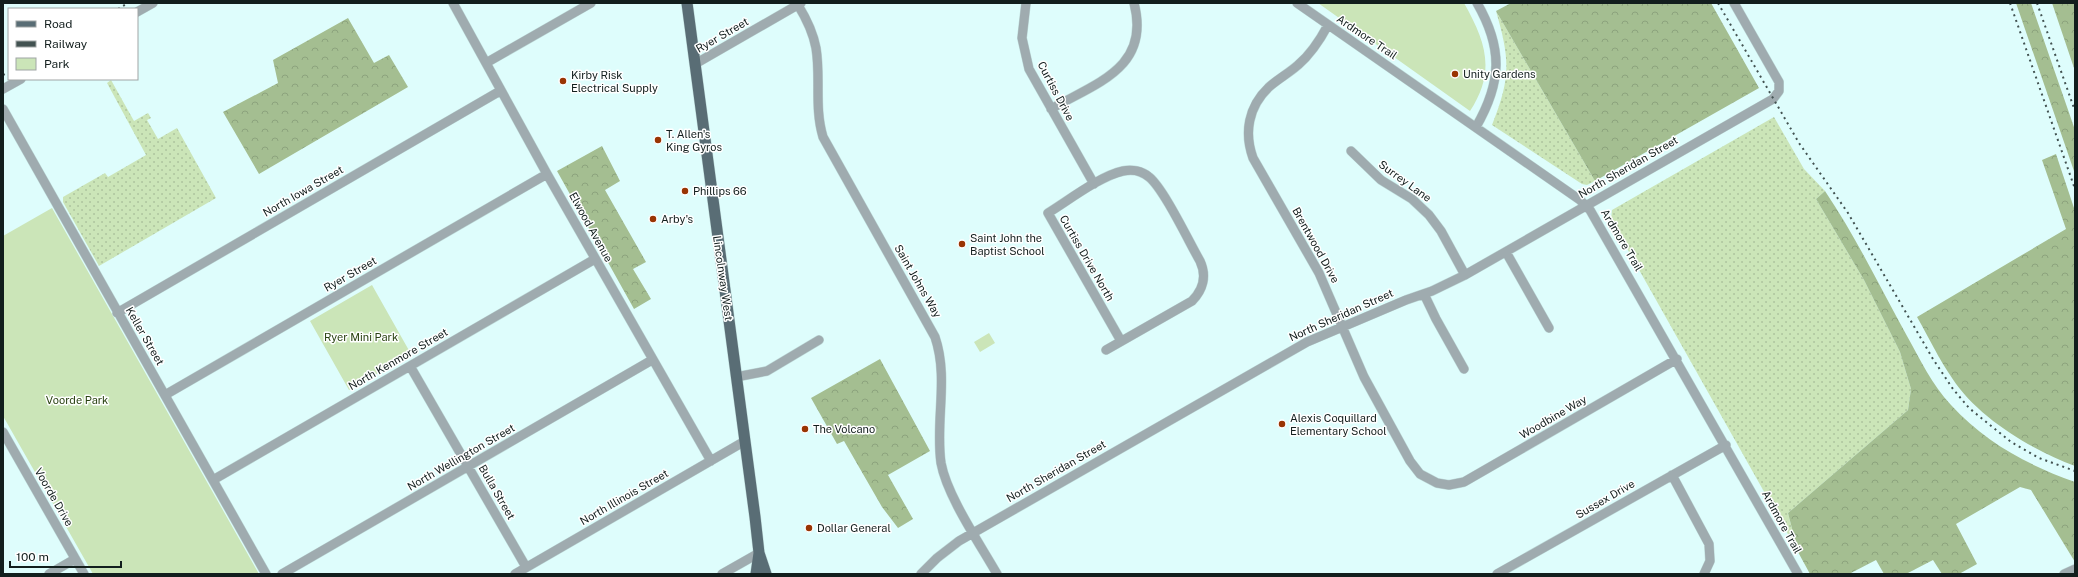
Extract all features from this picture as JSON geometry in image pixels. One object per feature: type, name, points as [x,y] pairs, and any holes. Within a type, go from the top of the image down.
[{"type":"main road","name":"Lincolnway West","points":[[687,3],[759,553],[766,574]]},
{"type":"main road","name":"Lincolnway West","points":[[756,574],[759,553]]},
{"type":"street","points":[[138,11],[153,3]]},
{"type":"street","name":"Elwood Avenue","points":[[453,3],[500,91],[652,360],[711,461]]},
{"type":"street","points":[[486,64],[591,3]]},
{"type":"street","name":"Curtiss Drive","points":[[1026,3],[1022,30],[1025,55],[1035,82],[1094,184]]},
{"type":"street","points":[[1051,109],[1113,74],[1126,61],[1135,45],[1136,36],[1134,3]]},
{"type":"street","name":"Ardmore Trail","points":[[1297,3],[1586,205],[1594,215],[1677,359],[1798,574]]},
{"type":"street","points":[[1476,127],[1493,91],[1497,70],[1493,37],[1477,3]]},
{"type":"street","name":"North Sheridan Street","points":[[921,574],[948,548],[974,532],[1295,348],[1342,327],[1424,294],[1465,275],[1773,99],[1779,91],[1778,79],[1734,3]]},
{"type":"street","name":"Ryer Street","points":[[696,64],[800,4]]},
{"type":"street","name":"Saint Johns Way","points":[[800,4],[811,29],[816,47],[818,113],[823,137],[931,329],[938,345],[942,366],[941,462],[950,490],[997,574]]},
{"type":"street","name":"Brentwood Drive","points":[[1328,26],[1306,58],[1268,88],[1256,103],[1250,116],[1248,138],[1253,158],[1319,273],[1364,377],[1410,461],[1420,474],[1437,483]]},
{"type":"street","points":[[3,89],[19,80]]},
{"type":"street","name":"North Iowa Street","points":[[117,313],[500,91]]},
{"type":"street","name":"Keller Street","points":[[3,109],[117,313],[266,574]]},
{"type":"street","name":"Surrey Lane","points":[[1350,151],[1372,173],[1412,199],[1429,215],[1441,231],[1465,275]]},
{"type":"street","points":[[1094,184],[1118,172],[1129,170],[1141,172],[1150,178],[1158,188],[1203,269],[1203,284],[1192,301],[1106,350]]},
{"type":"street","name":"Ryer Street","points":[[165,395],[547,174]]},
{"type":"street","name":"Curtiss Drive North","points":[[1094,184],[1048,213],[1121,341]]},
{"type":"street","points":[[1506,252],[1549,328]]},
{"type":"street","name":"North Kenmore Street","points":[[213,480],[595,259]]},
{"type":"street","points":[[1424,294],[1464,369]]},
{"type":"street","points":[[736,377],[767,371],[819,340]]},
{"type":"street","name":"Woodbine Way","points":[[1437,483],[1456,484],[1472,478],[1677,359]]},
{"type":"street","name":"North Wellington Street","points":[[282,574],[652,360]]},
{"type":"street","name":"Bulla Street","points":[[410,366],[526,567]]},
{"type":"street","name":"Voorde Drive","points":[[3,432],[84,574]]},
{"type":"street","name":"North Illinois Street","points":[[514,574],[745,442]]},
{"type":"street","name":"Sussex Drive","points":[[1497,574],[1726,445]]},
{"type":"street","points":[[1672,475],[1709,544],[1710,561],[1704,574]]},
{"type":"street","points":[[722,574],[759,553]]},
{"type":"street","points":[[49,574],[75,559]]},
{"type":"street","points":[[2064,574],[2075,569]]},
{"type":"green space","points":[[1318,3],[1464,3],[1478,31],[1485,57],[1483,83],[1470,111]]},
{"type":"green space","points":[[1511,3],[1711,3],[1759,88],[1595,181],[1496,11]]},
{"type":"green space","points":[[2016,3],[2031,3],[2075,130],[2075,174]]},
{"type":"green space","points":[[2052,3],[2075,3],[2075,71]]},
{"type":"green space","points":[[1496,11],[1595,181],[1587,185],[1582,184],[1492,125],[1503,94],[1506,68],[1504,43]]},
{"type":"green space","points":[[348,18],[374,63],[389,55],[408,87],[259,174],[223,112],[278,83],[273,60]]},
{"type":"green space","points":[[111,80],[134,121],[148,113],[151,118],[147,120],[158,139],[177,128],[216,198],[99,266],[63,202],[63,197],[105,173],[108,177],[146,155],[107,83]]},
{"type":"green space","points":[[1774,117],[1804,169],[1825,191],[1816,199],[1864,280],[1900,352],[1911,389],[1908,410],[1788,513],[1798,552],[1611,220],[1612,210]]},
{"type":"green space","points":[[602,146],[620,181],[605,190],[646,262],[633,269],[651,299],[634,309],[557,171]]},
{"type":"green space","points":[[2056,154],[2075,211],[2075,466],[2024,442],[1991,419],[1976,406],[1963,393],[1952,378],[1917,317],[2066,229],[2042,160]]},
{"type":"green space","points":[[1825,191],[1857,244],[1927,372],[1944,397],[1978,430],[2008,451],[2040,468],[2075,482],[2075,562],[2031,490],[2020,487],[1956,524],[1977,564],[1959,574],[1942,574],[1933,560],[1906,574],[1884,574],[1876,560],[1849,574],[1810,574],[1798,552],[1788,513],[1908,410],[1911,389],[1900,352],[1864,280],[1816,199]]},
{"type":"green space","name":"Voorde Park","points":[[52,208],[259,574],[93,574],[3,416],[3,236]]},
{"type":"green space","name":"Ryer Mini Park","points":[[372,285],[411,354],[349,390],[310,321]]},
{"type":"green space","points":[[989,333],[995,343],[980,352],[974,342]]},
{"type":"green space","points":[[880,359],[930,451],[888,475],[913,519],[898,528],[882,507],[844,441],[837,444],[811,398]]},
{"type":"railway","points":[[120,8],[128,3]]},
{"type":"railway","points":[[1718,3],[1799,143],[1848,213],[1933,359],[1953,389],[1969,408],[2011,442],[2039,458],[2075,471]]},
{"type":"railway","points":[[2010,3],[2075,189]]},
{"type":"railway","points":[[2037,3],[2075,111]]},
{"type":"railway","points":[[3,75],[8,72]]},
{"type":"place","name":"Unity Gardens","points":[[1455,74]]},
{"type":"place","name":"Kirby Risk Electrical Supply","points":[[563,81]]},
{"type":"place","name":"T. Allen's King Gyros","points":[[658,140]]},
{"type":"place","name":"Phillips 66","points":[[685,191]]},
{"type":"place","name":"Arby's","points":[[653,219]]},
{"type":"place","name":"Saint John the Baptist School","points":[[962,244]]},
{"type":"place","name":"Alexis Coquillard Elementary School","points":[[1282,424]]},
{"type":"place","name":"The Volcano","points":[[805,429]]},
{"type":"place","name":"Dollar General","points":[[809,528]]}]
